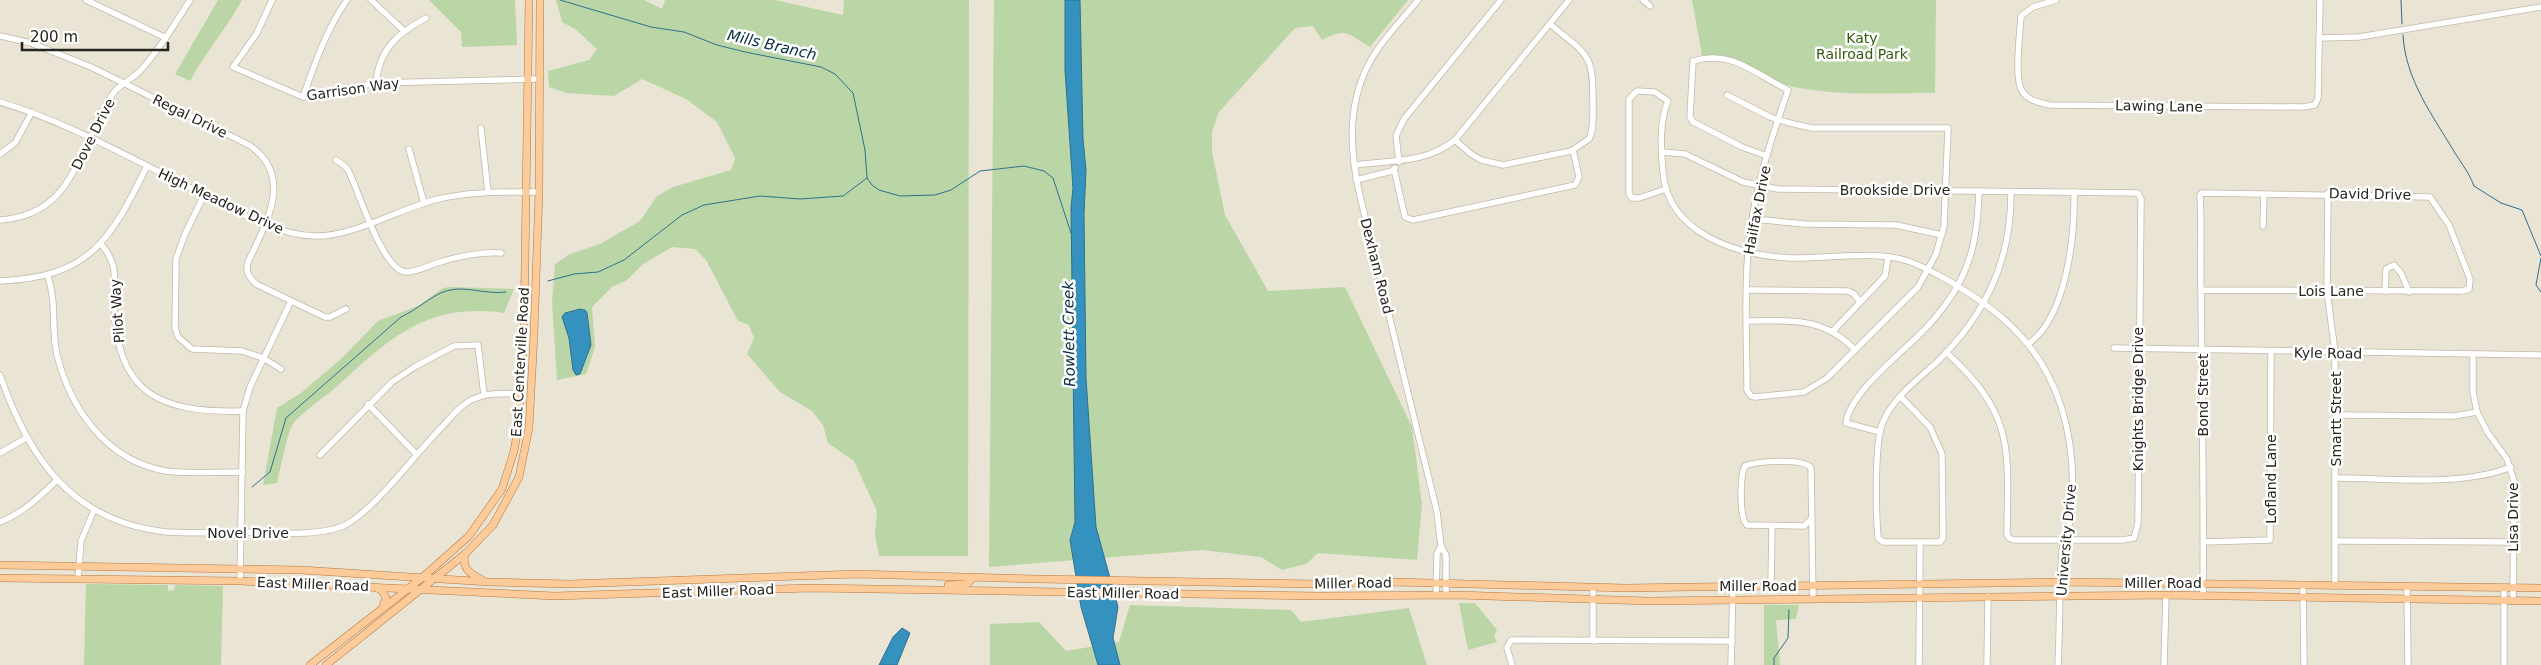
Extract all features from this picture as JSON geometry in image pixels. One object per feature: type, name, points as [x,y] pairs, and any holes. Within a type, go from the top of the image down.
[{"type":"main road","name":"East Centerville Road","points":[[310,665],[423,576],[469,536],[502,489],[514,451],[520,394],[529,0]]},
{"type":"main road","name":"East Centerville Road","points":[[326,665],[465,554],[493,525],[519,478],[529,428],[539,192],[540,0]]},
{"type":"main road","points":[[520,394],[530,394]]},
{"type":"main road","points":[[465,554],[464,566],[467,570],[489,582]]},
{"type":"main road","name":"East Miller Road","points":[[0,565],[301,570],[423,576],[489,582],[586,583],[878,575],[974,577]]},
{"type":"main road","points":[[878,575],[878,588]]},
{"type":"main road","points":[[933,589],[942,585],[968,584],[974,577]]},
{"type":"main road","name":"Miller Road","points":[[974,577],[1593,588],[2062,582],[2541,588]]},
{"type":"main road","name":"East Miller Road","points":[[0,578],[240,581],[408,588],[516,595],[587,596],[810,588],[1319,596],[1436,595]]},
{"type":"main road","points":[[586,583],[587,596]]},
{"type":"main road","points":[[1867,585],[1868,597]]},
{"type":"main road","points":[[1817,586],[1817,598]]},
{"type":"main road","points":[[374,587],[381,590],[386,597],[382,609]]},
{"type":"main road","name":"Miller Road","points":[[1436,595],[1544,597],[1593,601],[1920,596],[2166,595],[2541,601]]},
{"type":"main road","points":[[357,628],[363,636]]},
{"type":"street","points":[[86,0],[166,38]]},
{"type":"street","name":"Dove Drive","points":[[0,220],[34,213],[56,198],[72,176],[107,103],[116,90],[139,71],[166,38],[190,0]]},
{"type":"street","name":"Garrison Way","points":[[272,0],[257,33],[233,66],[303,97],[376,83],[539,78]]},
{"type":"street","points":[[303,97],[322,44],[335,17],[347,0]]},
{"type":"street","points":[[371,0],[404,30]]},
{"type":"street","name":"Dexham Road","points":[[1418,0],[1375,53],[1358,88],[1352,121],[1354,165],[1356,180],[1438,512],[1441,546],[1446,555],[1446,595]]},
{"type":"street","points":[[1356,180],[1394,169],[1399,162],[1396,136],[1404,120],[1501,0]]},
{"type":"street","points":[[1354,165],[1388,160],[1399,162],[1431,154],[1455,140],[1569,0]]},
{"type":"street","points":[[1643,0],[1650,6]]},
{"type":"street","name":"Lawing Lane","points":[[2056,0],[2034,7],[2021,16],[2019,79],[2022,91],[2031,100],[2049,105],[2312,106],[2318,98],[2319,38]]},
{"type":"street","points":[[2320,0],[2319,38],[2359,37],[2541,8]]},
{"type":"street","points":[[376,83],[378,65],[389,47],[404,30],[426,18]]},
{"type":"street","points":[[1455,140],[1481,160],[1502,164],[1573,150],[1585,143],[1591,135],[1592,67],[1582,51],[1550,24]]},
{"type":"street","name":"Regal Drive","points":[[0,36],[39,46],[124,84],[249,145],[261,154],[271,170],[274,194],[266,223],[248,262],[248,272],[256,284],[291,301]]},
{"type":"street","name":"Hailfax Drive","points":[[1767,156],[1742,147],[1692,122],[1690,117],[1691,64],[1701,59],[1735,60],[1767,80],[1788,90],[1759,186],[1748,251],[1749,393],[1755,397],[1771,397],[1804,392],[1827,378],[1855,350]]},
{"type":"street","points":[[1637,91],[1655,92],[1668,101],[1663,116],[1662,152],[1666,189],[1639,198],[1632,198],[1629,194],[1629,99],[1637,91]]},
{"type":"street","points":[[1727,95],[1778,120],[1812,128],[1948,128],[1946,214],[1942,235],[1928,269],[1918,287],[1903,304],[1855,350],[1833,331],[1816,324],[1798,321],[1747,321]]},
{"type":"street","name":"High Meadow Drive","points":[[0,102],[32,112],[204,195],[293,234],[330,235],[424,203],[488,192],[539,192]]},
{"type":"street","points":[[0,154],[15,143],[32,112]]},
{"type":"street","points":[[481,128],[488,192]]},
{"type":"street","points":[[409,149],[424,203]]},
{"type":"street","points":[[1394,169],[1405,217],[1413,220],[1575,185],[1579,177],[1573,150]]},
{"type":"street","name":"Brookside Drive","points":[[1662,152],[1685,154],[1732,178],[1759,186],[1794,190],[2134,192]]},
{"type":"street","points":[[336,160],[348,168],[368,223],[383,249],[400,270],[406,272],[468,255],[501,253]]},
{"type":"street","points":[[0,281],[28,280],[48,276],[81,262],[101,244],[118,223],[147,166]]},
{"type":"street","name":"University Drive","points":[[1666,189],[1678,212],[1696,230],[1719,243],[1748,251],[1790,258],[1888,258],[1906,260],[1928,269],[1984,302],[2009,322],[2028,344],[2055,389],[2071,445],[2071,516],[2064,540],[2058,665]]},
{"type":"street","points":[[1880,432],[1846,423],[1848,412],[1881,372],[1925,329],[1957,286],[1972,253],[1978,224],[1979,191]]},
{"type":"street","points":[[1900,396],[1930,427],[1938,440],[1943,460],[1943,538],[1937,542],[1883,542],[1878,538],[1880,432],[1887,413],[1900,396],[1961,338],[1984,302],[1999,270],[2007,243],[2011,192]]},
{"type":"street","points":[[2028,344],[2035,339],[2048,320],[2062,287],[2074,234],[2074,192]]},
{"type":"street","name":"Knights Bridge Drive","points":[[2064,540],[2123,540],[2131,539],[2136,535],[2141,199],[2140,195],[2134,192]]},
{"type":"street","name":"David Drive","points":[[2200,195],[2202,193],[2328,194],[2430,197],[2449,225],[2470,276],[2469,288],[2462,291]]},
{"type":"street","points":[[2263,226],[2264,194]]},
{"type":"street","name":"Smartt Street","points":[[2328,194],[2327,291],[2335,352],[2336,586]]},
{"type":"street","points":[[204,195],[184,234],[176,259],[176,328],[178,337],[192,349],[242,351],[263,358],[281,369]]},
{"type":"street","name":"Bond Street","points":[[2200,195],[2203,595]]},
{"type":"street","points":[[1753,219],[1805,224],[1896,225],[1942,235]]},
{"type":"street","name":"Pilot Way","points":[[101,244],[110,254],[115,266],[116,341],[125,366],[134,381],[155,397],[173,405],[192,410],[244,411]]},
{"type":"street","points":[[1833,331],[1885,276],[1888,258]]},
{"type":"street","points":[[2386,291],[2386,269],[2394,265],[2401,273],[2409,292]]},
{"type":"street","points":[[48,276],[53,292],[57,354],[68,386],[91,427],[100,438],[129,459],[167,471],[243,472]]},
{"type":"street","points":[[1747,290],[1848,291],[1854,294],[1860,302]]},
{"type":"street","name":"Lois Lane","points":[[2201,290],[2462,291]]},
{"type":"street","points":[[240,581],[244,411],[250,387],[291,301],[324,317],[330,317],[346,309]]},
{"type":"street","points":[[320,455],[368,404],[392,382],[416,366],[454,346],[478,344],[484,395]]},
{"type":"street","name":"Kyle Road","points":[[2114,348],[2541,355]]},
{"type":"street","points":[[1946,352],[1978,384],[1991,404],[2002,428],[2007,456],[2007,534],[2009,538],[2014,540],[2064,540]]},
{"type":"street","name":"Lofland Lane","points":[[2204,542],[2270,540],[2271,352]]},
{"type":"street","name":"Lisa Drive","points":[[2473,354],[2473,392],[2477,412],[2488,433],[2511,467],[2514,481],[2513,601]]},
{"type":"street","name":"Novel Drive","points":[[0,375],[2,387],[26,438],[40,461],[57,480],[94,510],[125,524],[169,532],[309,533],[345,525],[363,513],[416,454],[467,402],[484,395],[520,394]]},
{"type":"street","points":[[368,404],[416,454]]},
{"type":"street","points":[[2336,415],[2454,416],[2477,412]]},
{"type":"street","points":[[0,453],[26,438]]},
{"type":"street","points":[[1812,518],[1804,526],[1752,526],[1744,522],[1742,474],[1745,466],[1753,463],[1802,462],[1808,465],[1812,475],[1812,518],[1817,586]]},
{"type":"street","points":[[2336,478],[2471,478],[2489,475],[2511,467]]},
{"type":"street","points":[[0,522],[13,517],[33,503],[57,480]]},
{"type":"street","points":[[78,579],[81,541],[94,510]]},
{"type":"street","points":[[1771,586],[1772,526]]},
{"type":"street","points":[[2336,541],[2514,542]]},
{"type":"street","points":[[1920,542],[1920,665]]},
{"type":"street","name":"Dexham Road","points":[[1436,595],[1437,554],[1441,546]]},
{"type":"street","points":[[1731,665],[1733,586]]},
{"type":"street","points":[[2303,586],[2304,665]]},
{"type":"street","points":[[2407,587],[2408,665]]},
{"type":"street","points":[[1593,588],[1593,641]]},
{"type":"street","points":[[2504,588],[2504,665]]},
{"type":"street","points":[[2164,665],[2166,595]]},
{"type":"street","points":[[1987,665],[1988,596]]},
{"type":"street","points":[[1512,665],[1508,642],[1516,640],[1732,641]]},
{"type":"green space","points":[[218,0],[242,0],[190,81],[175,74]]},
{"type":"green space","points":[[429,0],[515,0],[517,45],[462,47],[461,32]]},
{"type":"green space","points":[[556,0],[644,0],[662,9],[665,0],[775,0],[843,15],[844,0],[969,0],[968,556],[879,556],[875,534],[877,511],[854,461],[828,443],[823,425],[812,411],[780,392],[747,354],[754,338],[749,325],[738,321],[706,260],[695,249],[672,247],[643,264],[627,280],[612,287],[592,307],[595,347],[586,374],[557,380],[552,303],[555,264],[570,254],[600,244],[640,221],[657,196],[673,187],[731,170],[735,158],[717,122],[686,99],[642,79],[614,96],[566,93],[549,87],[548,71],[589,60],[597,49],[575,29],[562,22]]},
{"type":"green space","points":[[994,0],[1408,0],[1370,47],[1347,34],[1337,34],[1322,40],[1313,26],[1295,28],[1219,112],[1212,131],[1212,152],[1225,215],[1268,291],[1345,287],[1412,427],[1422,504],[1417,560],[1318,553],[1306,564],[1282,570],[1261,557],[1202,550],[989,567]]},
{"type":"green space","name":"Katy Railroad Park","points":[[1692,0],[1936,0],[1935,93],[1838,93],[1819,91],[1783,84],[1752,66],[1736,60],[1702,55]]},
{"type":"green space","points":[[443,288],[514,289],[504,313],[476,311],[452,313],[430,319],[410,328],[372,355],[296,420],[288,435],[277,483],[263,485],[277,408],[301,393],[341,359],[378,321],[418,306]]},
{"type":"green space","points":[[86,584],[168,585],[168,591],[174,590],[175,585],[223,586],[221,665],[84,665]]},
{"type":"green space","points":[[1459,603],[1475,603],[1497,630],[1494,636],[1497,642],[1468,650]]},
{"type":"green space","points":[[1130,605],[1291,610],[1301,622],[1409,608],[1427,665],[990,665],[990,624],[1039,622],[1066,651],[1119,642]]},
{"type":"green space","points":[[1764,605],[1799,605],[1796,619],[1776,620],[1780,665],[1764,665]]},
{"type":"water","points":[[1065,0],[1080,0],[1083,139],[1086,170],[1084,214],[1086,378],[1096,527],[1118,607],[1113,638],[1120,665],[1098,665],[1081,607],[1070,540],[1075,522],[1071,207],[1073,188],[1065,70]]},
{"type":"water","points":[[580,309],[585,310],[587,313],[591,345],[580,374],[576,375],[573,370],[569,338],[562,317],[565,313]]},
{"type":"water","points":[[902,628],[910,633],[897,665],[879,665],[893,637]]},
{"type":"waterway","name":"Mills Branch","points":[[560,0],[651,27],[684,32],[717,45],[821,67],[835,74],[853,93],[865,150],[867,178],[879,190],[900,196],[935,195],[951,190],[980,171],[1024,166],[1044,171],[1053,178],[1071,233]]},
{"type":"waterway","points":[[2401,0],[2402,24]]},
{"type":"waterway","points":[[2403,35],[2409,67],[2422,97],[2474,186],[2501,203],[2522,210],[2541,256]]},
{"type":"waterway","points":[[548,281],[574,274],[598,272],[624,260],[682,215],[704,205],[760,196],[800,199],[843,196],[867,178]]},
{"type":"waterway","points":[[2541,258],[2536,285],[2541,292]]},
{"type":"waterway","points":[[252,487],[270,472],[286,418],[401,317],[436,295],[453,289],[506,292]]},
{"type":"waterway","points":[[1774,665],[1774,658],[1788,638],[1789,610]]},
{"type":"water label","name":"Rowlett Creek","points":[[1069,334]]}]
